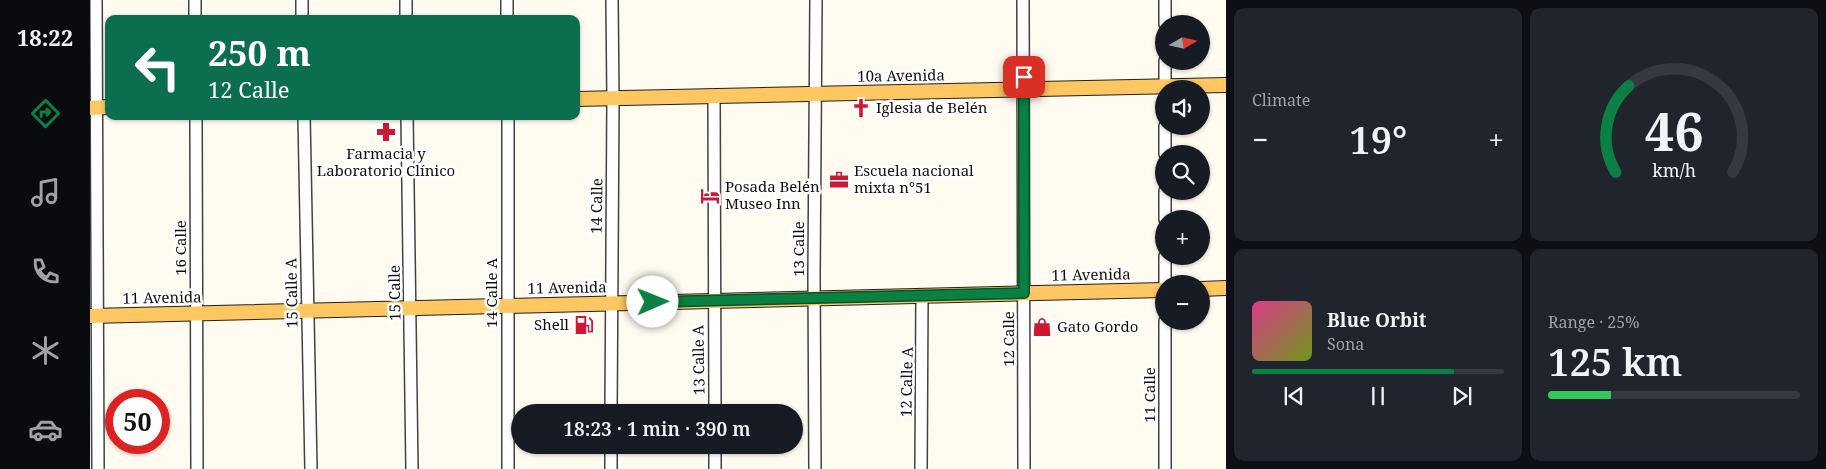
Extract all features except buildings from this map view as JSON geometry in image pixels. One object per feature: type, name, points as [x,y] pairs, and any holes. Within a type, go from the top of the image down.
[{"type":"main road","name":"10a Avenida","points":[[1210,86],[1226,85]]},
{"type":"main road","name":"10a Avenida","points":[[580,100],[1023,89],[1155,88]]},
{"type":"main road","points":[[1210,289],[1226,288]]},
{"type":"main road","name":"11 Avenida","points":[[94,316],[1155,290]]},
{"type":"street","points":[[96,0],[98,107],[94,316],[98,469]]},
{"type":"street","points":[[195,0],[195,15]]},
{"type":"street","points":[[302,0],[302,15]]},
{"type":"street","points":[[406,0],[406,15]]},
{"type":"street","points":[[507,0],[507,15]]},
{"type":"street","name":"14 Calle","points":[[611,404],[612,0]]},
{"type":"street","name":"13 Calle","points":[[815,469],[816,0]]},
{"type":"street","name":"12 Calle","points":[[1023,0],[1024,469]]},
{"type":"street","points":[[1165,0],[1165,15]]},
{"type":"street","name":"13 Calle A","points":[[714,97],[715,404]]},
{"type":"street","name":"16 Calle","points":[[196,120],[198,469]]},
{"type":"street","name":"15 Calle A","points":[[304,120],[311,469]]},
{"type":"street","name":"15 Calle","points":[[407,120],[412,469]]},
{"type":"street","name":"14 Calle A","points":[[508,120],[508,469]]},
{"type":"street","name":"12 Calle A","points":[[921,469],[922,296]]},
{"type":"street","name":"11 Calle","points":[[1165,330],[1165,469]]},
{"type":"street","points":[[611,454],[611,469]]},
{"type":"street","points":[[715,454],[715,469]]},
{"type":"place","name":"Iglesia de Belén","points":[[861,108]]},
{"type":"place","name":"Farmacia y Laboratorio Clínico","points":[[386,132]]},
{"type":"place","name":"Escuela nacional mixta n°51","points":[[839,180]]},
{"type":"place","name":"Posada Belén Museo Inn","points":[[710,196]]},
{"type":"place","name":"Shell","points":[[584,325]]},
{"type":"place","name":"Gato Gordo","points":[[1042,327]]},
{"type":"route","points":[[653,302],[1024,293],[1024,77]]}]
